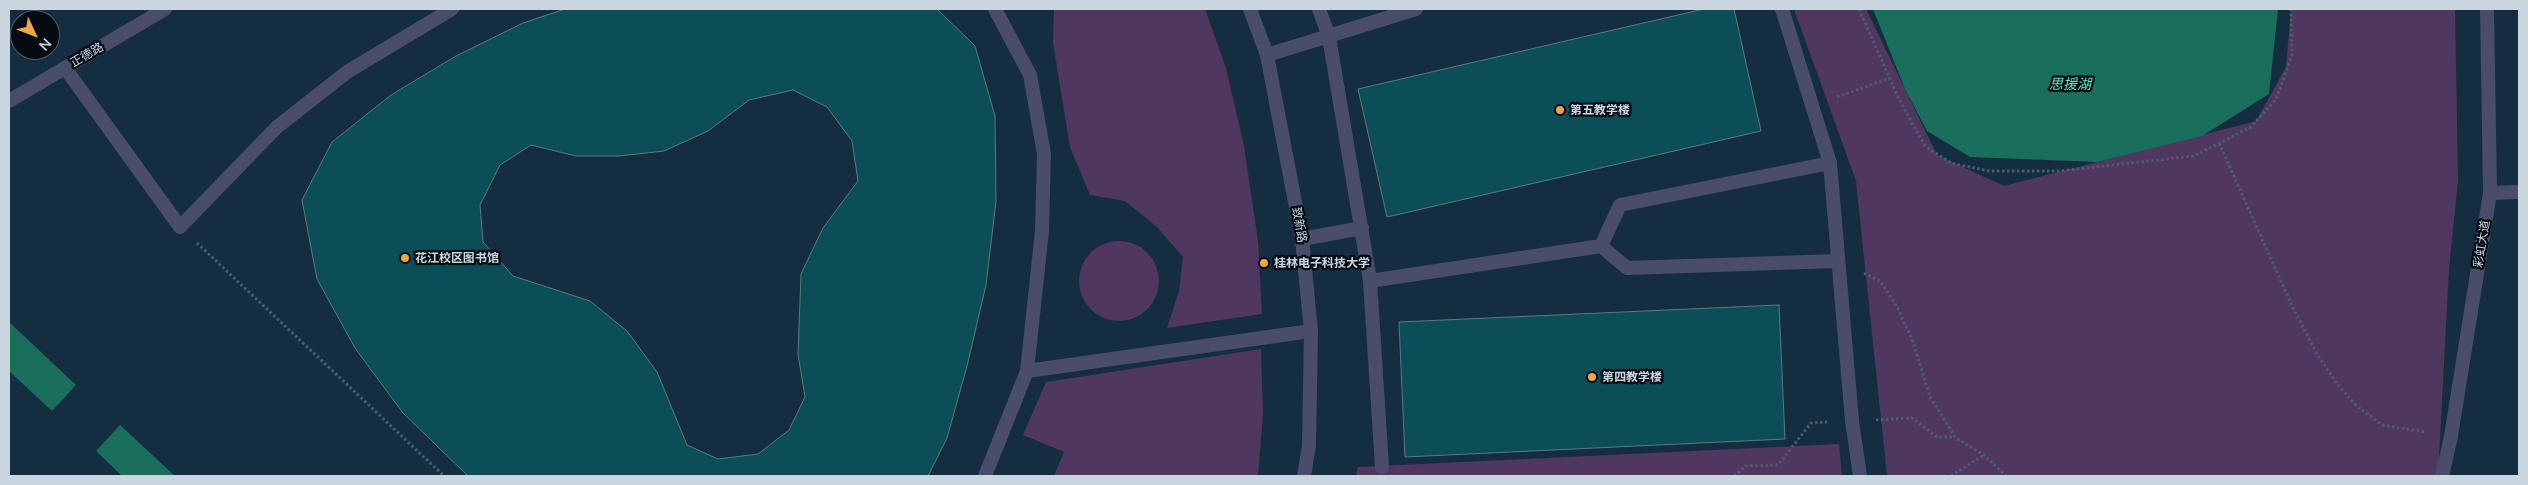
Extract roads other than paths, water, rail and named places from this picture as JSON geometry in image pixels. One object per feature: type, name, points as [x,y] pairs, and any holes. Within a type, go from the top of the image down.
[{"type":"street","name":"正德路","points":[[9,101],[165,9]]},
{"type":"street","points":[[65,68],[180,227],[277,127],[347,72],[452,9]]},
{"type":"street","points":[[985,476],[1027,371],[1042,231],[1044,154],[1030,75],[995,9]]},
{"type":"street","name":"致新路","points":[[1250,9],[1267,55],[1302,239],[1311,331],[1309,445],[1304,476]]},
{"type":"street","points":[[1319,9],[1329,37],[1370,281],[1382,467]]},
{"type":"street","points":[[1267,55],[1416,9]]},
{"type":"street","points":[[1782,9],[1830,164],[1852,421],[1860,476]]},
{"type":"street","name":"彩虹大道","points":[[2442,476],[2451,436],[2490,193],[2487,9]]},
{"type":"street","points":[[1601,246],[1620,205],[1830,164]]},
{"type":"street","points":[[2490,193],[2519,192]]},
{"type":"street","points":[[1302,239],[1362,228]]},
{"type":"street","points":[[1370,281],[1601,246],[1627,268],[1837,261]]},
{"type":"street","points":[[1027,371],[1311,331]]},
{"type":"water","name":"思援湖","points":[[1873,9],[2278,9],[2269,94],[2202,136],[2097,162],[1970,157],[1927,131],[1905,89]]},
{"type":"water","points":[[9,322],[76,385],[52,411],[9,371]]},
{"type":"water","points":[[120,425],[175,476],[122,476],[96,451]]},
{"type":"place","name":"第五教学楼","points":[[1560,110]]},
{"type":"place","name":"花江校区图书馆","points":[[405,258]]},
{"type":"place","name":"桂林电子科技大学","points":[[1264,263]]},
{"type":"place","name":"第四教学楼","points":[[1592,377]]}]
